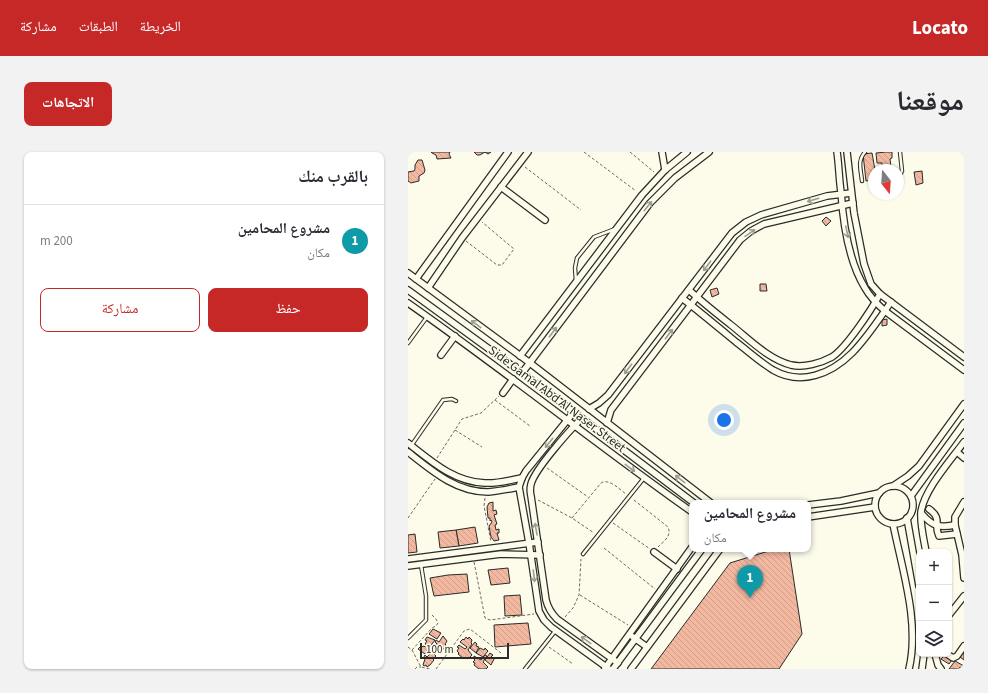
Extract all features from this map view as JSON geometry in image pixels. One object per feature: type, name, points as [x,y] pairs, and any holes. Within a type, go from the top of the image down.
[{"type":"street","points":[[416,279],[508,152]]},
{"type":"street","points":[[428,288],[462,238],[528,152]]},
{"type":"street","points":[[662,152],[665,170]]},
{"type":"street","points":[[679,152],[686,153]]},
{"type":"street","points":[[522,374],[634,224],[663,189],[690,165],[709,152]]},
{"type":"street","points":[[837,152],[842,204],[849,242],[855,266],[865,288],[875,302],[885,311],[964,370]]},
{"type":"street","points":[[847,152],[851,193],[866,271],[872,284],[880,294],[964,357]]},
{"type":"street","points":[[520,356],[624,216],[658,177],[686,153]]},
{"type":"street","points":[[501,187],[544,220]]},
{"type":"street","points":[[589,409],[608,395],[732,233],[746,222],[761,215],[841,194],[851,193]]},
{"type":"street","points":[[607,423],[611,410],[740,240],[751,231],[764,224],[842,204],[853,203]]},
{"type":"street","points":[[624,216],[634,224]]},
{"type":"street","points":[[408,273],[520,356],[707,500]]},
{"type":"street","points":[[408,290],[464,330],[690,500]]},
{"type":"street","points":[[688,290],[760,348],[778,360],[792,365],[804,366],[833,356],[845,344],[871,310],[880,294]]},
{"type":"street","points":[[682,298],[773,370],[791,376],[806,378],[831,369],[851,354],[859,346],[891,302]]},
{"type":"street","name":"Side Gamal Abd Al Naser Street","points":[[408,303],[457,337],[574,426],[689,510]]},
{"type":"street","points":[[441,355],[464,330]]},
{"type":"street","points":[[503,393],[513,379]]},
{"type":"street","points":[[893,486],[903,488],[911,496],[912,508],[907,518],[893,524],[879,517],[875,507],[876,497],[882,489],[893,486],[908,476],[919,466],[964,404]]},
{"type":"street","points":[[573,413],[522,478],[519,487],[539,611],[544,620],[606,668],[689,551]]},
{"type":"street","points":[[581,418],[542,464],[530,485],[531,496],[548,607],[552,614],[560,622],[618,663]]},
{"type":"street","points":[[911,496],[964,423]]},
{"type":"street","points":[[926,549],[921,514],[924,500],[930,489],[964,442]]},
{"type":"street","points":[[410,445],[453,475],[474,482],[496,483],[522,478]]},
{"type":"street","points":[[408,452],[438,476],[463,487],[487,492],[519,487]]},
{"type":"street","points":[[957,452],[964,458]]},
{"type":"street","points":[[811,506],[879,493]]},
{"type":"street","points":[[964,502],[955,517],[955,525],[963,555],[964,578]]},
{"type":"street","points":[[811,517],[875,507]]},
{"type":"street","points":[[928,509],[936,517],[939,536],[957,534]]},
{"type":"street","points":[[921,514],[929,523],[937,526],[946,527],[955,525]]},
{"type":"street","points":[[907,518],[919,585]]},
{"type":"street","points":[[893,524],[912,614],[913,644],[909,669]]},
{"type":"street","points":[[408,559],[538,542]]},
{"type":"street","points":[[654,552],[677,569]]},
{"type":"street","points":[[613,669],[700,552]]},
{"type":"street","points":[[631,669],[718,552]]},
{"type":"street","points":[[408,566],[501,554],[540,555]]},
{"type":"street","points":[[952,611],[964,596]]},
{"type":"street","points":[[630,634],[647,647]]},
{"type":"street","points":[[952,657],[953,658],[957,656],[964,646]]},
{"type":"street","points":[[922,669],[924,657]]},
{"type":"street","points":[[937,657],[938,665],[941,669]]},
{"type":"lane","points":[[862,181],[860,158],[865,152]]},
{"type":"lane","points":[[900,152],[901,164]]},
{"type":"lane","points":[[576,281],[575,268],[577,258],[594,237],[615,228]]},
{"type":"lane","points":[[408,343],[428,317]]},
{"type":"lane","points":[[410,445],[443,400],[452,399],[456,401]]},
{"type":"lane","points":[[583,554],[644,478]]},
{"type":"lane","points":[[408,638],[426,620],[426,596],[421,565]]},
{"type":"lane","points":[[525,669],[556,630]]},
{"type":"path","points":[[584,152],[642,196]]},
{"type":"path","points":[[630,152],[658,177]]},
{"type":"path","points":[[519,162],[580,210]]},
{"type":"path","points":[[462,238],[497,265],[502,265],[513,252],[514,250],[512,247],[478,218]]},
{"type":"path","points":[[434,463],[462,419],[481,413],[494,400],[530,426]]},
{"type":"path","points":[[455,430],[482,447]]},
{"type":"path","points":[[542,464],[589,497]]},
{"type":"path","points":[[408,518],[438,476]]},
{"type":"path","points":[[572,518],[604,481],[608,482],[629,496],[668,527],[670,531],[669,535],[654,552],[610,520]]},
{"type":"path","points":[[487,492],[484,506],[490,542],[498,547]]},
{"type":"path","points":[[531,496],[572,518],[598,535]]},
{"type":"path","points":[[604,548],[660,592]]},
{"type":"path","points":[[560,622],[573,608],[580,595],[580,561],[583,554]]},
{"type":"path","points":[[473,558],[485,618],[490,620],[534,614]]},
{"type":"path","points":[[580,595],[634,629]]},
{"type":"path","points":[[412,650],[438,623],[431,614],[426,620]]},
{"type":"path","points":[[436,669],[464,631],[470,629],[500,653]]},
{"type":"path","points":[[546,644],[573,664]]},
{"type":"path","points":[[408,647],[412,650],[421,668]]},
{"type":"path","points":[[415,669],[417,667],[430,669]]},
{"type":"building","points":[[431,152],[450,152],[449,154],[451,158],[437,159],[436,155]]},
{"type":"building","points":[[474,152],[485,152],[477,155]]},
{"type":"building","points":[[892,152],[891,164],[877,163],[876,153]]},
{"type":"building","points":[[872,153],[874,164],[868,164],[868,181],[866,181],[863,154]]},
{"type":"building","points":[[418,160],[422,160],[425,170],[424,173],[419,176],[419,181],[411,183],[408,181],[408,172],[414,171]]},
{"type":"building","points":[[922,171],[923,183],[916,185],[914,172]]},
{"type":"building","points":[[826,217],[831,221],[826,226],[822,221]]},
{"type":"building","points":[[760,284],[766,284],[767,291],[760,291]]},
{"type":"building","points":[[717,288],[719,294],[712,297],[710,290]]},
{"type":"building","points":[[887,319],[887,325],[882,326],[882,320]]},
{"type":"building","points":[[493,502],[493,511],[496,510],[497,514],[494,515],[497,524],[495,525],[496,530],[499,529],[499,533],[497,533],[499,540],[494,541],[491,537],[489,526],[492,522],[491,520],[490,521],[490,518],[488,518],[487,507],[489,503]]},
{"type":"building","points":[[475,527],[478,543],[459,546],[456,530]]},
{"type":"building","points":[[456,530],[459,546],[440,548],[438,532]]},
{"type":"building","points":[[415,534],[417,552],[408,553],[408,535]]},
{"type":"building","points":[[765,552],[789,552],[802,634],[779,669],[651,669],[730,563]]},
{"type":"building","points":[[508,568],[510,583],[491,585],[488,570]]},
{"type":"building","points":[[467,574],[469,592],[434,596],[430,578]]},
{"type":"building","points":[[520,595],[522,615],[505,616],[504,596]]},
{"type":"building","points":[[528,623],[531,644],[495,647],[494,625]]},
{"type":"building","points":[[433,629],[441,633],[437,639],[429,634]]},
{"type":"building","points":[[443,636],[447,641],[445,644],[446,645],[442,651],[435,651],[433,649],[437,644],[435,642],[436,640],[439,642]]},
{"type":"building","points":[[427,637],[435,640],[429,648],[425,644]]},
{"type":"building","points":[[466,637],[468,639],[469,637],[472,640],[472,644],[468,650],[472,655],[468,659],[465,657],[464,659],[458,654],[459,653],[457,651],[459,648],[457,647],[459,645],[465,649],[467,647],[460,642]]},
{"type":"building","points":[[475,642],[477,644],[476,646],[479,647],[476,653],[470,648]]},
{"type":"building","points":[[423,646],[429,648],[425,654],[418,649]]},
{"type":"building","points":[[480,648],[484,650],[485,648],[488,651],[483,657],[476,653]]},
{"type":"building","points":[[964,649],[964,660],[960,657]]},
{"type":"building","points":[[432,652],[436,656],[433,659],[434,660],[427,667],[426,665],[424,666],[425,655],[427,657]]},
{"type":"building","points":[[490,653],[493,655],[491,657],[494,659],[491,665],[485,660]]},
{"type":"building","points":[[485,655],[487,656],[483,662],[488,667],[486,669],[479,669],[474,665],[474,656],[481,660]]},
{"type":"building","points":[[943,657],[948,657],[952,660],[949,664],[941,659]]},
{"type":"building","points":[[955,661],[964,666],[964,669],[960,667],[959,669],[949,669]]},
{"type":"place","name":"مشروع المحامين","points":[[750,598]]}]
